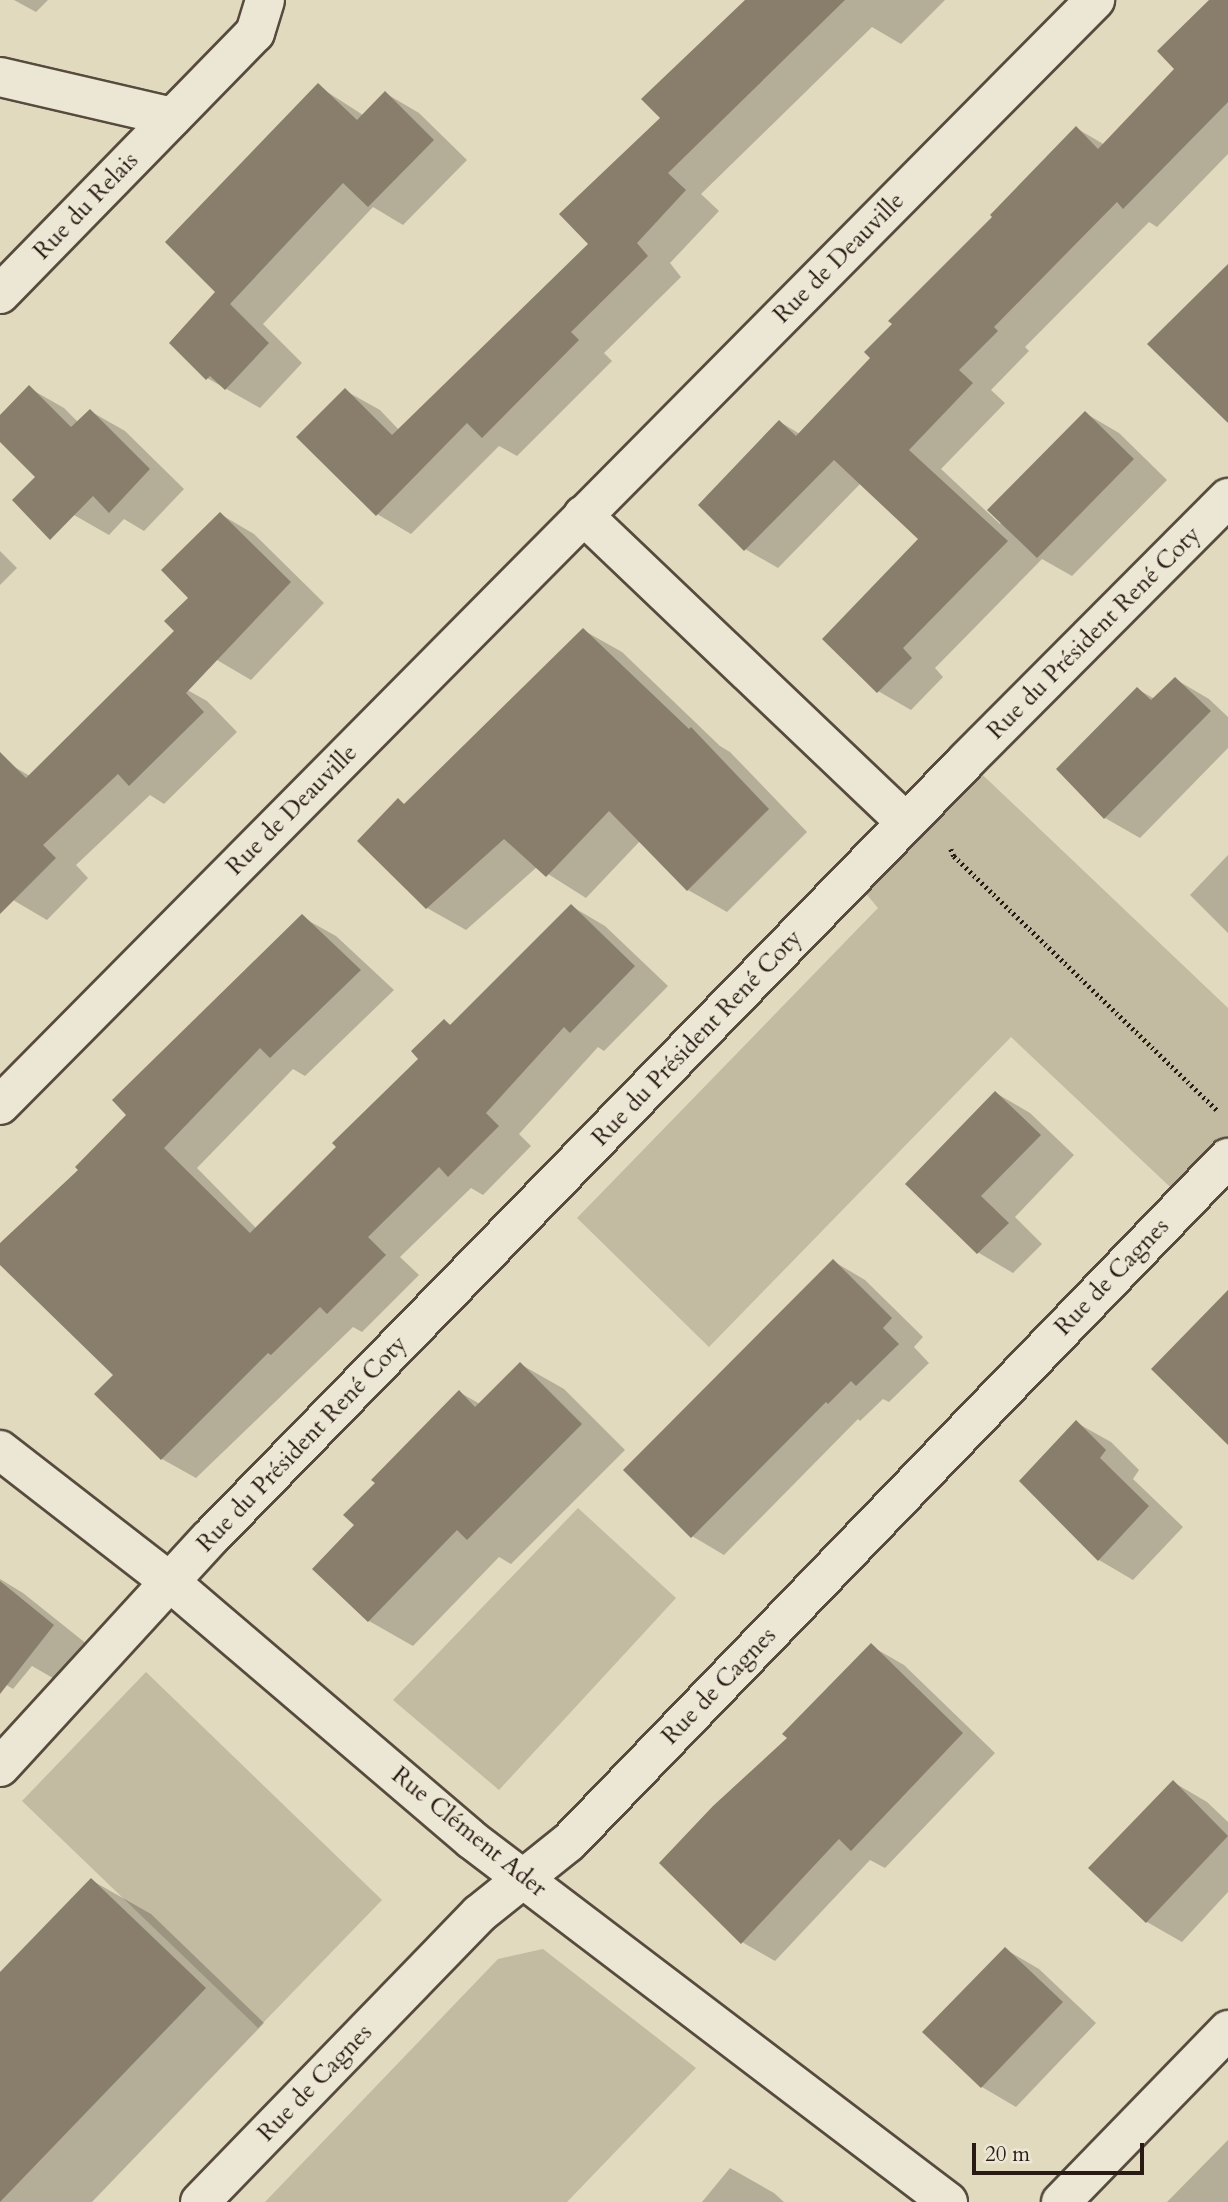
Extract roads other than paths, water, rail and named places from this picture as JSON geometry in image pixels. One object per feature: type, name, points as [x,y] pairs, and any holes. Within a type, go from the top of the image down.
[{"type":"street","name":"Rue du Relais","points":[[0,294],[255,33],[265,0]]},
{"type":"street","name":"Rue de Deauville","points":[[0,1105],[1095,0]]},
{"type":"street","points":[[0,77],[172,117]]},
{"type":"street","name":"Rue du Président René Coty","points":[[0,1766],[170,1581],[918,810],[1228,498]]},
{"type":"street","points":[[583,515],[918,810]]},
{"type":"street","name":"Rue de Cagnes","points":[[200,2202],[479,1914],[569,1842],[1228,1158]]},
{"type":"street","name":"Rue Clément Ader","points":[[0,1450],[170,1581],[472,1840],[948,2202]]},
{"type":"street","points":[[1061,2202],[1228,2029]]}]
